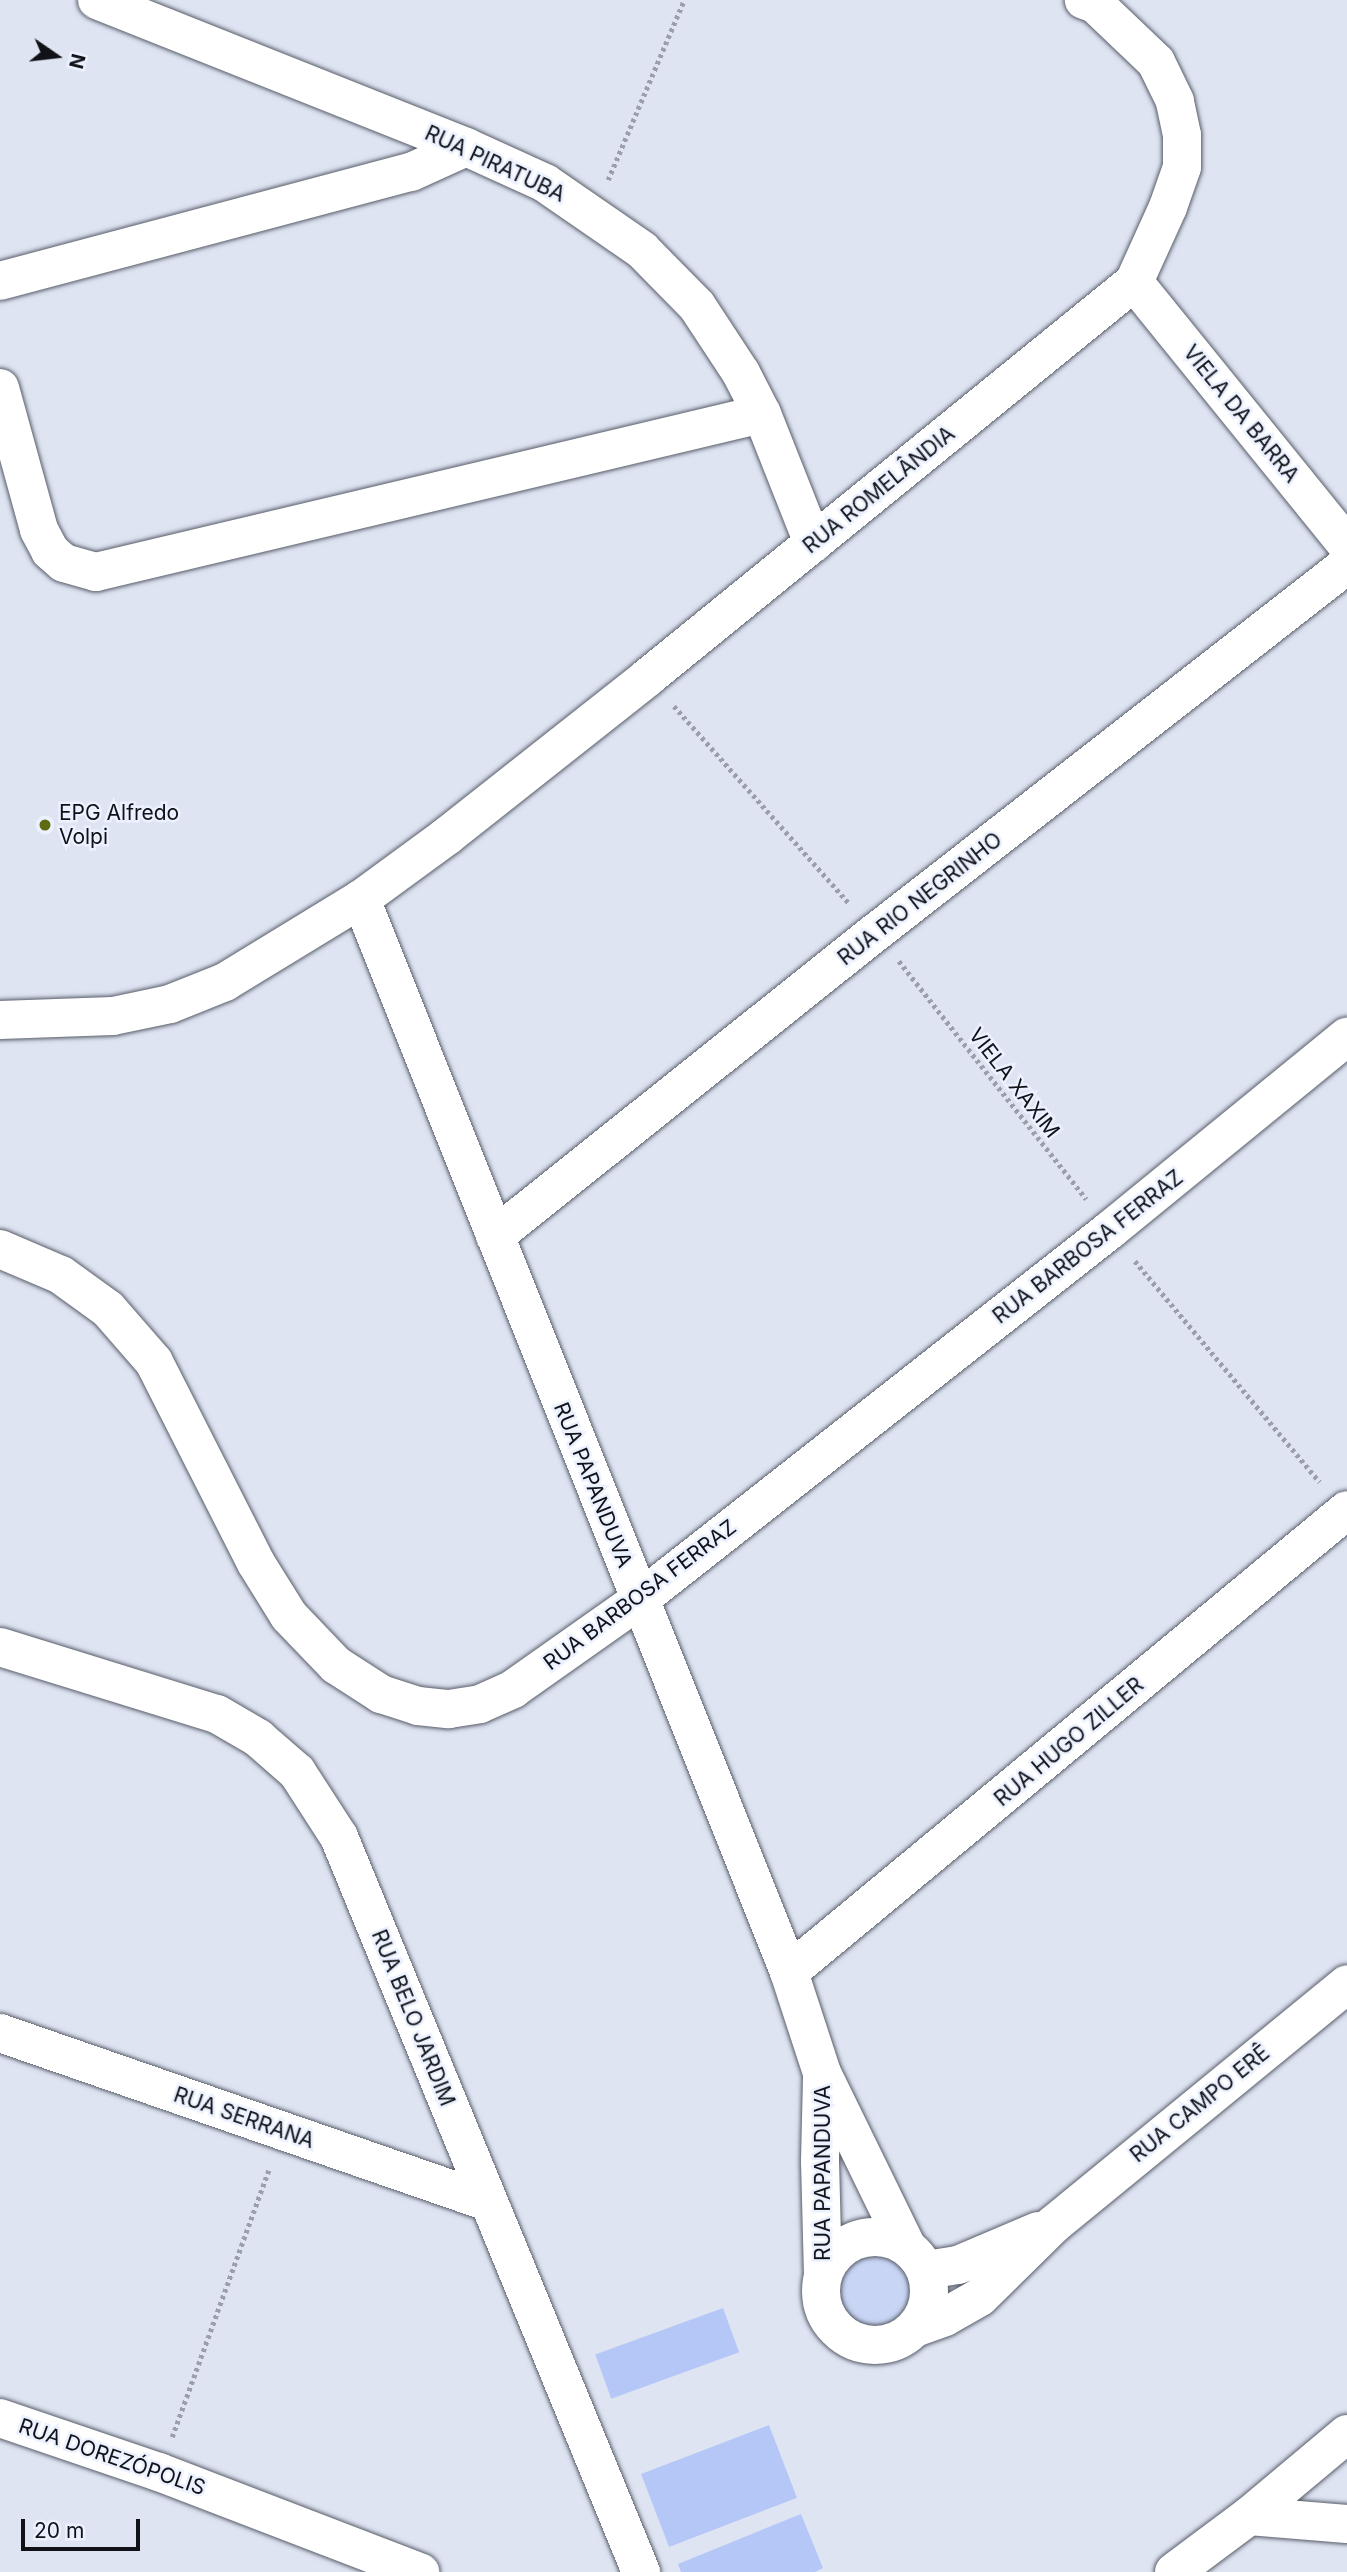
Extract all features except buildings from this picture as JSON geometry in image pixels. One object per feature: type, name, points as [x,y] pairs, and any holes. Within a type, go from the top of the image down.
[{"type":"street","name":"RUA PIRATUBA","points":[[97,0],[466,147],[545,183],[642,250],[697,306],[741,373],[762,414],[813,543]]},
{"type":"street","name":"RUA ROMELÂNDIA","points":[[0,1020],[113,1016],[170,1004],[225,982],[361,899],[447,836],[648,677],[1134,282],[1168,206],[1182,167],[1182,135],[1175,101],[1156,62],[1092,1]]},
{"type":"street","points":[[0,281],[411,172],[466,147]]},
{"type":"street","name":"VIELA DA BARRA","points":[[1134,282],[1347,545]]},
{"type":"street","points":[[0,388],[39,530],[50,551],[64,563],[96,572],[762,414]]},
{"type":"street","name":"RUA RIO NEGRINHO","points":[[495,1236],[876,932],[1347,565]]},
{"type":"street","name":"RUA PAPANDUVA","points":[[361,899],[789,1972],[822,2073],[916,2257]]},
{"type":"street","name":"RUA BARBOSA FERRAZ","points":[[0,1249],[61,1275],[108,1309],[154,1362],[256,1563],[289,1616],[336,1665],[381,1694],[418,1706],[449,1709],[480,1704],[513,1689],[639,1600],[1110,1230],[1347,1037]]},
{"type":"street","name":"RUA HUGO ZILLER","points":[[789,1972],[1346,1511]]},
{"type":"street","name":"RUA BELO JARDIM","points":[[0,1647],[217,1714],[258,1738],[297,1772],[339,1837],[641,2572]]},
{"type":"street","name":"RUA CAMPO ERÊ","points":[[915,2328],[945,2317],[980,2297],[1053,2225],[1347,1984]]},
{"type":"street","name":"RUA SERRANA","points":[[0,2033],[488,2202]]},
{"type":"street","name":"RUA PAPANDUVA","points":[[822,2073],[820,2161],[823,2274]]},
{"type":"street","name":"RUA CAMPO ERÊ","points":[[916,2257],[958,2264],[1053,2225]]},
{"type":"street","points":[[890,2238],[916,2257],[929,2300],[925,2315],[901,2340],[883,2346],[865,2346],[847,2339],[833,2326],[824,2310],[820,2292],[823,2274],[843,2247],[858,2239],[890,2238]]},
{"type":"street","name":"RUA DOREZÓPOLIS","points":[[0,2417],[159,2472],[420,2572]]},
{"type":"street","points":[[1174,2572],[1249,2516],[1347,2434]]},
{"type":"street","points":[[1249,2516],[1347,2524]]},
{"type":"path","points":[[593,214],[684,0]]},
{"type":"path","name":"VIELA XAXIM","points":[[648,677],[876,932],[1110,1230],[1346,1511]]},
{"type":"path","points":[[159,2472],[283,2132]]},
{"type":"shaded area","points":[[874,2236],[890,2238],[930,2285],[925,2315],[901,2340],[883,2346],[865,2346],[847,2339],[833,2326],[824,2310],[820,2292],[831,2259],[843,2247],[858,2239]]},
{"type":"place","name":"EPG Alfredo Volpi","points":[[45,825]]}]
